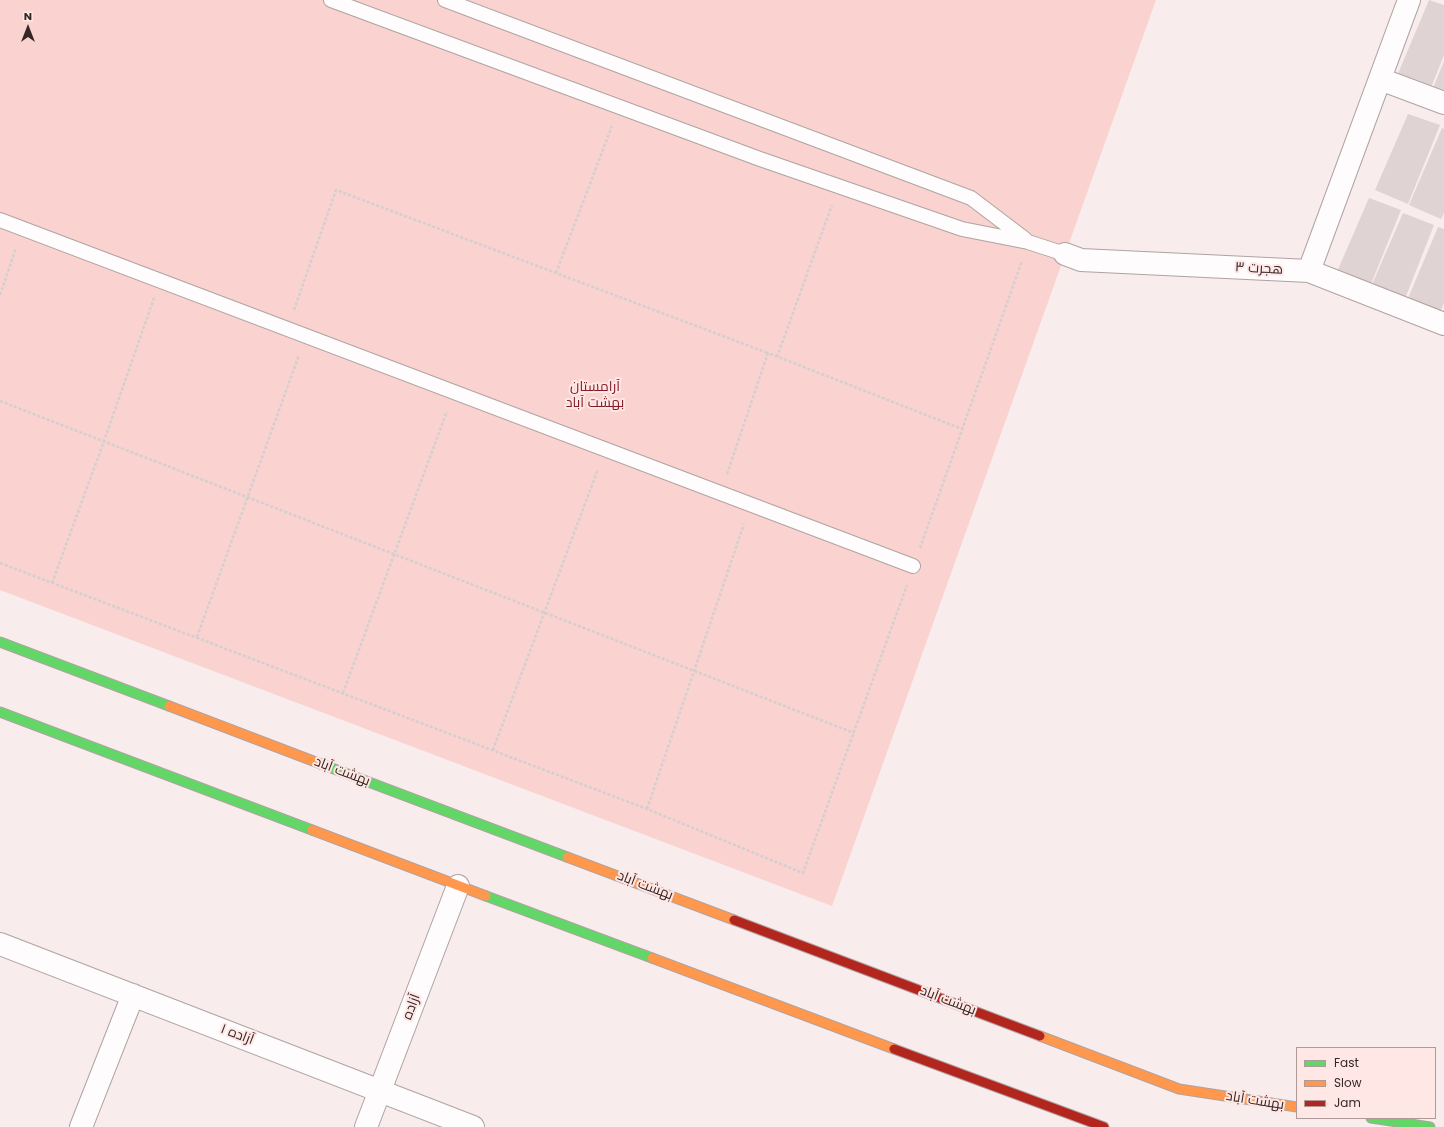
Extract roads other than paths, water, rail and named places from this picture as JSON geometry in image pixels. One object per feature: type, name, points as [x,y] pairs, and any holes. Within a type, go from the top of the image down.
[{"type":"street","points":[[1309,271],[1409,0]]},
{"type":"street","points":[[1380,79],[1444,103]]},
{"type":"street","name":"هجرت ۳","points":[[1065,254],[1081,260],[1309,271],[1444,324]]},
{"type":"street","name":"بهشت آباد","points":[[0,642],[1179,1089],[1296,1107]]},
{"type":"street","points":[[0,712],[458,886],[1104,1127]]},
{"type":"street","name":"آزاده","points":[[366,1127],[458,886]]},
{"type":"street","name":"آزاده ۱","points":[[0,944],[473,1127]]},
{"type":"street","points":[[81,1127],[132,995]]},
{"type":"street","points":[[1378,1119],[1430,1127]]},
{"type":"lane","points":[[331,0],[839,186],[962,229],[1028,242],[1065,254]]},
{"type":"lane","points":[[445,0],[970,198],[1028,242]]},
{"type":"lane","points":[[0,220],[913,566]]},
{"type":"park label","name":"آرامستان بهشت آباد","points":[[595,396]]}]
